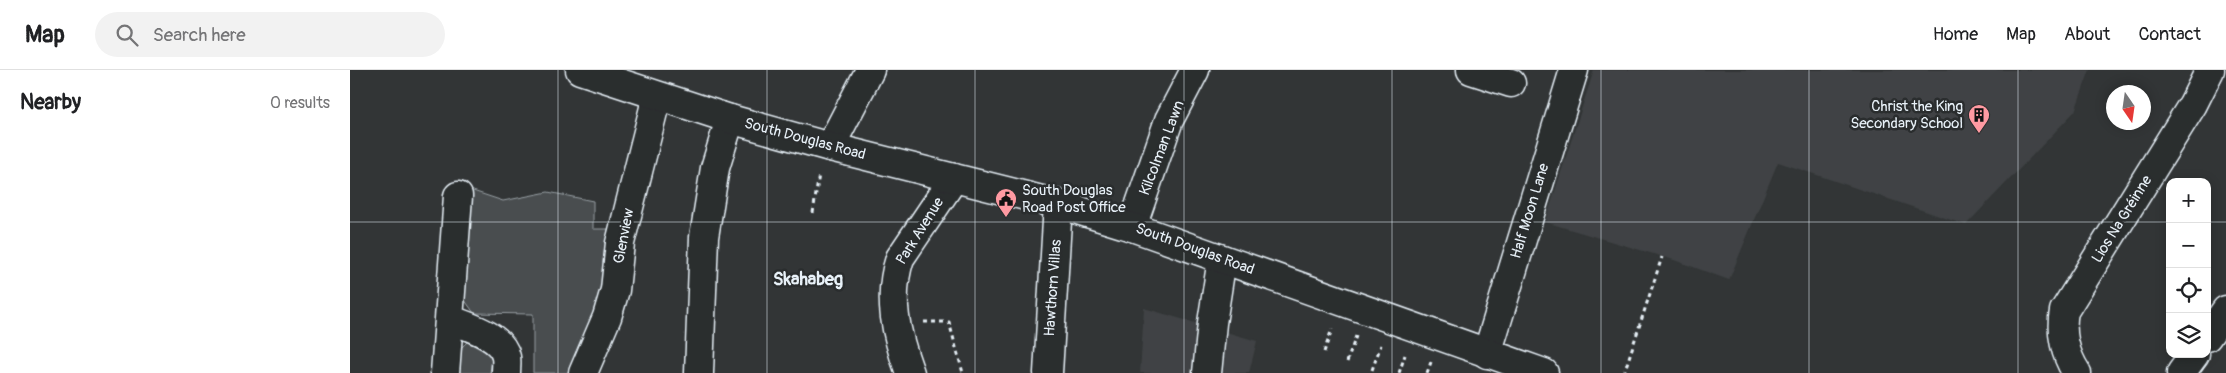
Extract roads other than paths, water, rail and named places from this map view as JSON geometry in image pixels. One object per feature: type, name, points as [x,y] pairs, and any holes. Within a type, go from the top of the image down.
[{"type":"street","name":"South Douglas Road","points":[[580,70],[730,119],[825,157],[954,178],[1058,204],[1132,227],[1544,373]]},
{"type":"street","points":[[825,157],[870,70]]},
{"type":"street","name":"Kilcolman Lawn","points":[[1132,227],[1169,120],[1195,70]]},
{"type":"street","points":[[1471,70],[1511,83]]},
{"type":"street","name":"Half Moon Lane","points":[[1488,354],[1574,70]]},
{"type":"street","name":"Lios Na Gréinne","points":[[2077,373],[2068,356],[2063,336],[2064,311],[2193,104],[2210,70]]},
{"type":"street","name":"Glenview","points":[[584,373],[608,317],[615,290],[620,243],[657,96]]},
{"type":"street","points":[[699,373],[704,237],[715,168],[730,119]]},
{"type":"street","name":"Park Avenue","points":[[910,373],[896,329],[893,290],[895,271],[900,258],[954,178]]},
{"type":"street","points":[[445,373],[458,196]]},
{"type":"street","name":"Hawthorn Villas","points":[[1048,373],[1058,204]]},
{"type":"street","points":[[1207,373],[1212,323],[1222,259]]},
{"type":"street","points":[[2211,331],[2226,310]]},
{"type":"street","points":[[449,319],[481,332],[501,347],[506,357],[506,373]]},
{"type":"street","points":[[2181,373],[2192,358]]},
{"type":"place","name":"Christ the King Secondary School","points":[[1979,134]]},
{"type":"place","name":"South Douglas Road Post Office","points":[[1006,218]]},
{"type":"district","name":"Skahabeg","points":[[808,279]]}]
